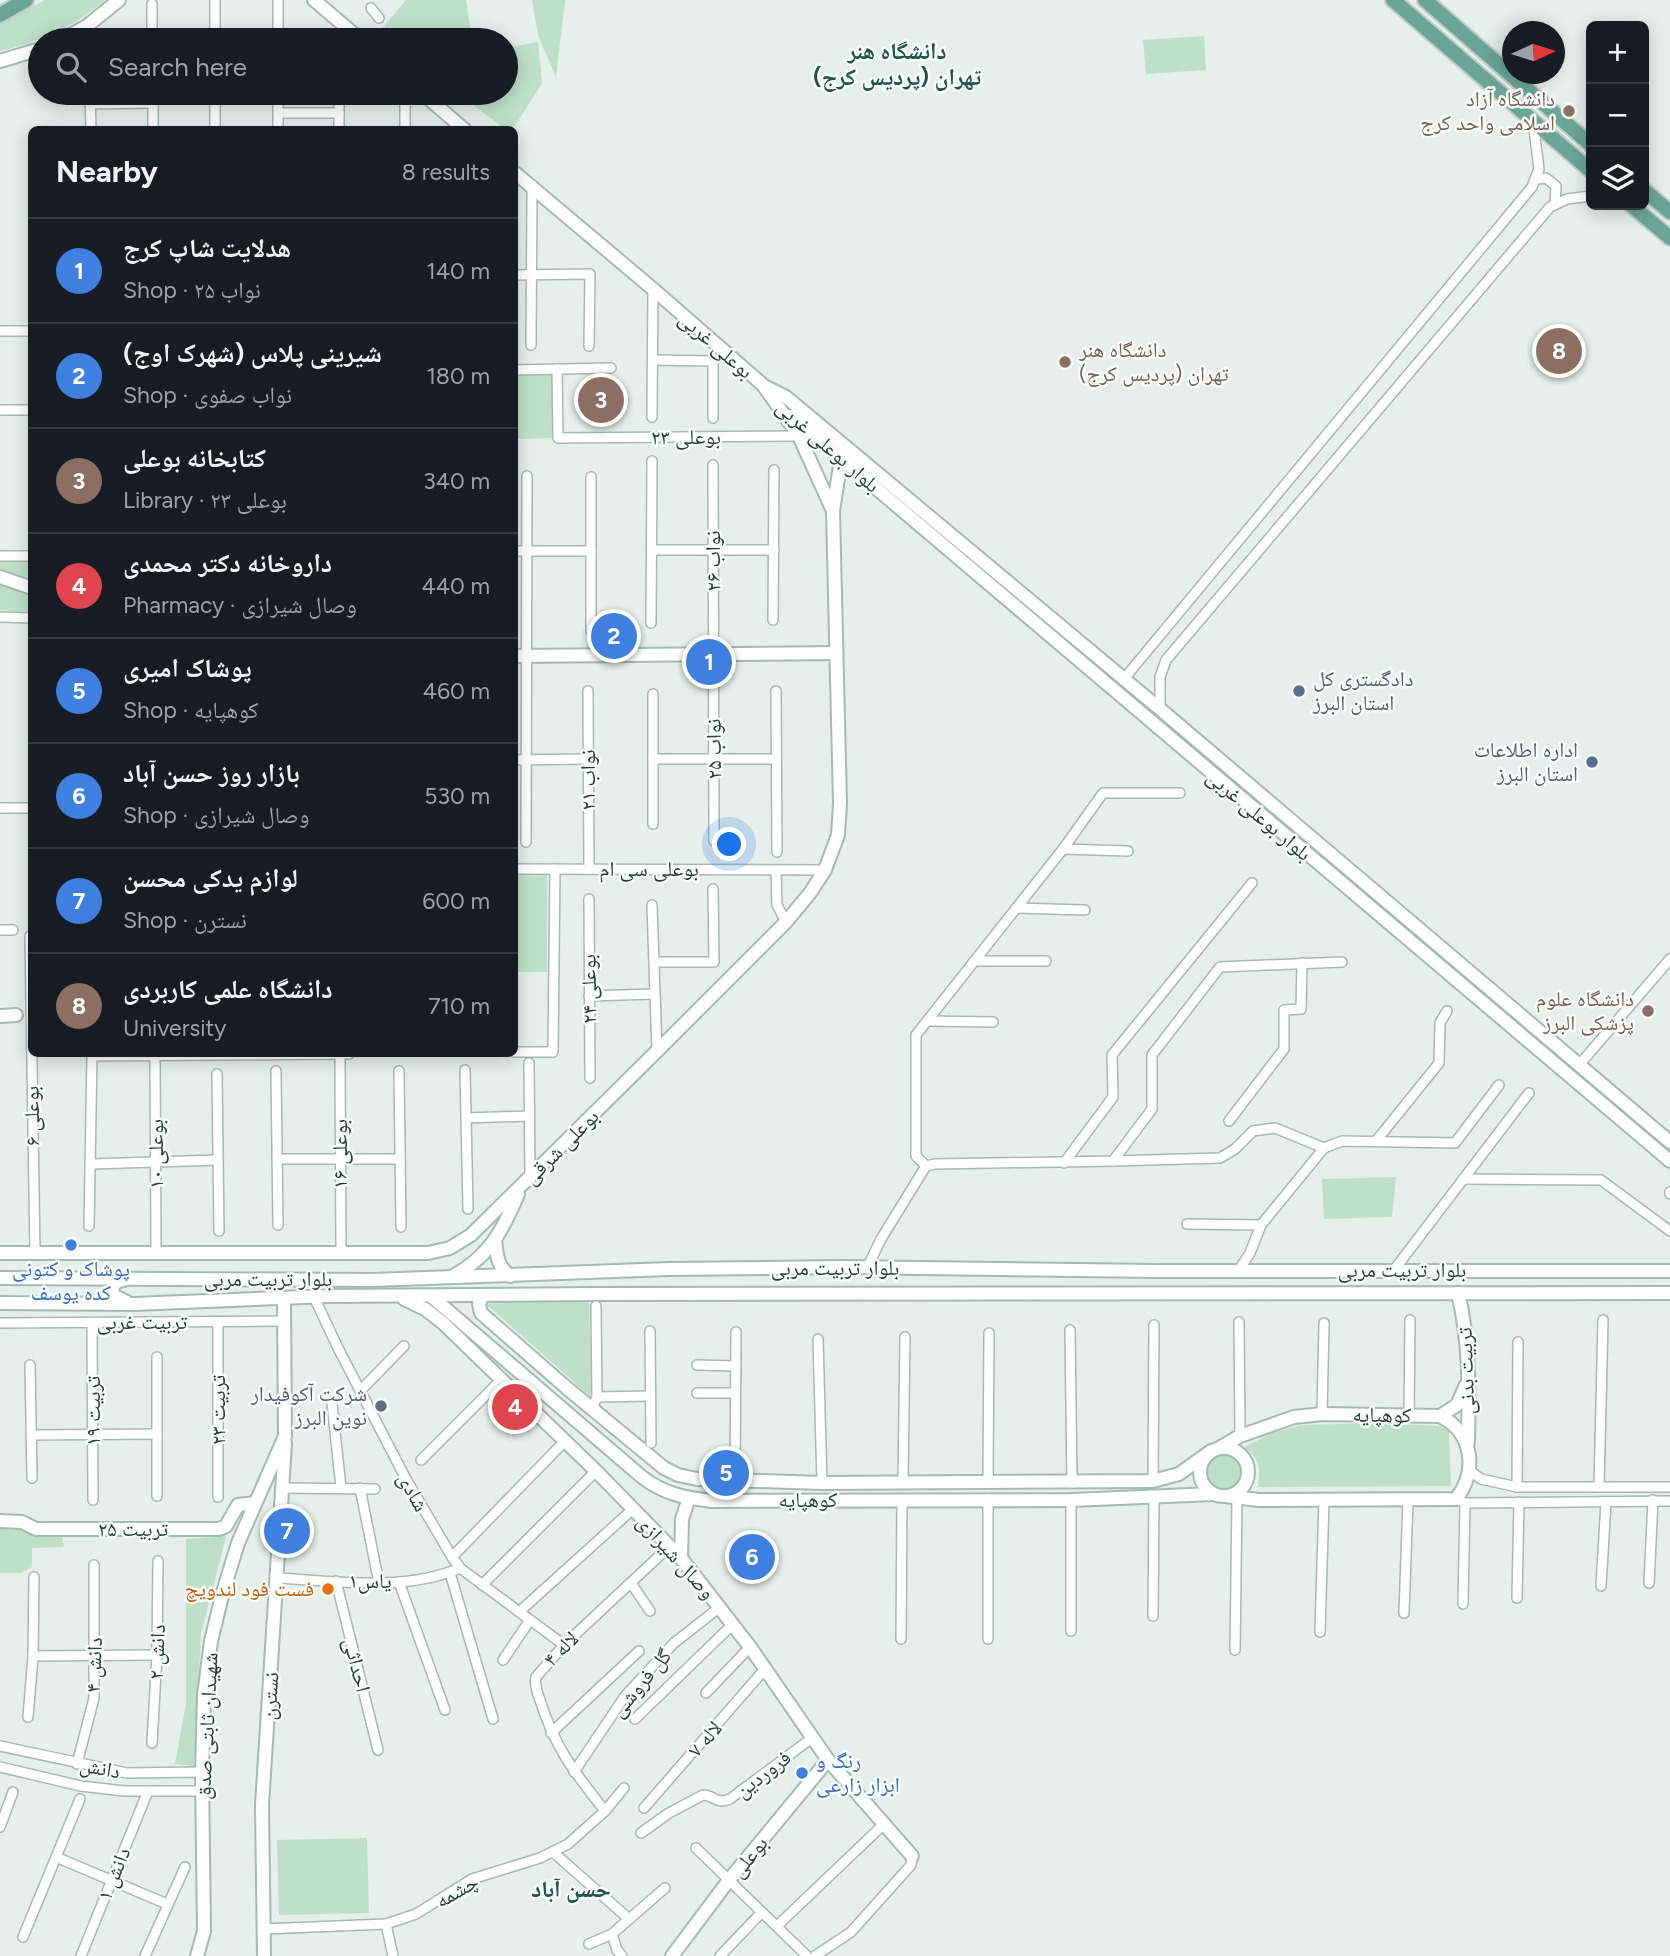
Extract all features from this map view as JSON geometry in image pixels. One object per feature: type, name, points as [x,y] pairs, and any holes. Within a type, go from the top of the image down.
[{"type":"main road","points":[[0,15],[26,0]]},
{"type":"main road","points":[[83,28],[119,0]]},
{"type":"main road","points":[[314,0],[346,28]]},
{"type":"main road","points":[[1393,0],[1586,167]]},
{"type":"main road","points":[[1425,0],[1586,141]]},
{"type":"main road","points":[[0,61],[28,53]]},
{"type":"main road","points":[[436,105],[460,126]]},
{"type":"main road","name":"بوعلی غربی","points":[[518,176],[763,385],[799,436],[833,511],[836,653]]},
{"type":"main road","points":[[1649,194],[1670,212]]},
{"type":"main road","points":[[1637,210],[1670,238]]},
{"type":"main road","name":"بلوار بوعلی غربی","points":[[763,385],[780,407],[845,454],[1160,709],[1670,1142]]},
{"type":"main road","points":[[833,511],[845,454]]},
{"type":"main road","name":"بلوار بوعلی غربی","points":[[845,454],[1228,788],[1670,1161]]},
{"type":"main road","points":[[0,577],[28,587]]},
{"type":"main road","points":[[521,656],[836,653]]},
{"type":"main road","name":"بوعلی شرقی","points":[[0,1253],[428,1253],[450,1248],[471,1236],[786,922],[825,870],[838,835],[840,803],[836,653]]},
{"type":"main road","points":[[1228,788],[1237,776]]},
{"type":"main road","points":[[1370,909],[1380,897]]},
{"type":"main road","points":[[0,1016],[16,1016]]},
{"type":"main road","points":[[450,1278],[472,1266],[495,1240],[505,1224],[519,1189]]},
{"type":"main road","points":[[495,1240],[498,1263],[510,1276]]},
{"type":"main road","name":"بلوار تربیت مربی","points":[[0,1278],[372,1280],[668,1269],[867,1268],[1670,1271]]},
{"type":"main road","points":[[668,1269],[676,1274],[680,1282],[671,1295]]},
{"type":"main road","points":[[1153,1294],[1163,1287],[1164,1283],[1163,1278],[1155,1271]]},
{"type":"main road","points":[[1202,1271],[1193,1276],[1190,1282],[1192,1289],[1202,1294]]},
{"type":"main road","points":[[1590,1271],[1590,1292]]},
{"type":"main road","points":[[134,1278],[116,1282],[111,1290],[118,1299],[134,1304]]},
{"type":"main road","name":"تربیت بدنی","points":[[1458,1293],[1464,1320],[1469,1378],[1468,1449]]},
{"type":"main road","name":"بلوار تربیت مربی","points":[[0,1303],[134,1304],[314,1297],[482,1295],[1670,1293]]},
{"type":"main road","points":[[481,1313],[482,1295]]},
{"type":"main road","name":"وصال شیرازی","points":[[400,1297],[425,1309],[443,1323],[670,1546],[750,1647],[828,1760],[912,1856]]},
{"type":"main road","name":"کوهپایه","points":[[432,1297],[656,1487],[689,1499],[1071,1500],[1225,1496],[1461,1501]]},
{"type":"main road","name":"شهیدان ثابتی صدق","points":[[197,1956],[204,1931],[202,1772],[204,1695],[211,1641],[238,1543],[285,1436],[284,1298]]},
{"type":"main road","points":[[456,1316],[454,1308],[457,1303],[463,1301],[475,1305],[481,1313]]},
{"type":"main road","name":"کوهپایه","points":[[481,1313],[579,1399],[595,1403],[664,1468],[678,1475],[697,1479],[822,1483],[1153,1482],[1179,1474],[1240,1436],[1294,1417],[1322,1414],[1440,1416],[1454,1423],[1468,1449]]},
{"type":"main road","points":[[1440,1416],[1462,1399],[1469,1378]]},
{"type":"main road","points":[[556,1402],[567,1398],[568,1389]]},
{"type":"main road","points":[[570,1413],[571,1402],[579,1399]]},
{"type":"main road","name":"نسترن","points":[[264,1956],[262,1805],[285,1436]]},
{"type":"main road","points":[[1216,1449],[1236,1450],[1242,1455],[1248,1469],[1245,1485],[1225,1496],[1203,1484],[1199,1469],[1205,1455],[1216,1449]]},
{"type":"main road","points":[[1461,1501],[1469,1471],[1468,1449]]},
{"type":"main road","points":[[902,1482],[902,1500]]},
{"type":"main road","points":[[681,1559],[682,1520],[689,1499]]},
{"type":"main road","name":"تربیت ۲۵","points":[[0,1521],[19,1521],[36,1529],[219,1530],[226,1526],[238,1505],[255,1503]]},
{"type":"main road","name":"بوعلی","points":[[672,1956],[729,1880],[828,1760]]},
{"type":"street","points":[[215,0],[215,28]]},
{"type":"street","points":[[278,0],[278,28]]},
{"type":"street","points":[[152,4],[152,28]]},
{"type":"street","points":[[371,8],[379,18]]},
{"type":"street","points":[[90,105],[91,126]]},
{"type":"street","points":[[153,105],[153,126]]},
{"type":"street","points":[[215,105],[215,126]]},
{"type":"street","points":[[278,105],[278,126]]},
{"type":"street","points":[[339,105],[339,126]]},
{"type":"street","points":[[405,105],[405,126]]},
{"type":"street","points":[[278,113],[339,113]]},
{"type":"street","points":[[1123,680],[1536,179],[1539,169],[1533,121]]},
{"type":"street","points":[[1536,179],[1546,178],[1556,186],[1555,203]]},
{"type":"street","points":[[531,345],[532,188]]},
{"type":"street","points":[[1160,709],[1160,677],[1166,660],[1555,203],[1586,196]]},
{"type":"street","points":[[518,275],[590,274],[589,346]]},
{"type":"street","points":[[652,417],[653,289]]},
{"type":"street","points":[[0,331],[28,331]]},
{"type":"street","points":[[653,360],[713,361],[713,418]]},
{"type":"street","points":[[518,370],[611,368]]},
{"type":"street","name":"بوعلی ۲۳","points":[[557,369],[558,438],[799,436]]},
{"type":"street","points":[[0,410],[28,410]]},
{"type":"street","points":[[651,623],[652,461]]},
{"type":"street","name":"نواب ۲۶","points":[[712,656],[713,465]]},
{"type":"street","points":[[773,620],[774,470]]},
{"type":"street","points":[[526,842],[526,760],[521,656],[527,551],[527,477]]},
{"type":"street","points":[[591,477],[591,631]]},
{"type":"street","points":[[652,550],[774,550]]},
{"type":"street","points":[[518,551],[591,551]]},
{"type":"street","points":[[0,556],[28,556]]},
{"type":"street","points":[[0,617],[28,618]]},
{"type":"street","name":"نواب ۲۵","points":[[712,656],[714,841]]},
{"type":"street","name":"نواب ۲۱","points":[[588,691],[589,869]]},
{"type":"street","points":[[776,691],[777,852]]},
{"type":"street","points":[[653,694],[653,824]]},
{"type":"street","points":[[518,760],[588,759]]},
{"type":"street","points":[[653,759],[776,759]]},
{"type":"street","points":[[926,1167],[916,1156],[916,1035],[1063,849],[1103,793],[1180,793]]},
{"type":"street","points":[[0,808],[28,808]]},
{"type":"street","points":[[1063,849],[1128,851]]},
{"type":"street","name":"بوعلی سی ام","points":[[518,869],[825,870]]},
{"type":"street","points":[[518,1052],[553,1052],[555,869]]},
{"type":"street","points":[[776,870],[777,905],[786,922]]},
{"type":"street","points":[[1063,1163],[1113,1097],[1112,1055],[1252,883]]},
{"type":"street","points":[[654,962],[714,962],[713,889]]},
{"type":"street","name":"بوعلی ۲۴","points":[[589,899],[590,1078]]},
{"type":"street","points":[[652,905],[657,1051]]},
{"type":"street","points":[[1016,908],[1085,910]]},
{"type":"street","points":[[0,930],[13,930]]},
{"type":"street","points":[[1580,1064],[1670,959]]},
{"type":"street","points":[[974,961],[1045,961]]},
{"type":"street","points":[[1112,1161],[1152,1109],[1152,1055],[1220,967],[1342,962]]},
{"type":"street","points":[[1229,1121],[1284,1049],[1284,1010],[1301,1009],[1302,963]]},
{"type":"street","points":[[589,996],[654,994]]},
{"type":"street","points":[[1376,1141],[1438,1063],[1440,1023],[1447,1011]]},
{"type":"street","points":[[928,1021],[993,1021]]},
{"type":"street","name":"بوعلی ۶","points":[[33,1057],[35,1253]]},
{"type":"street","points":[[89,1226],[92,1057]]},
{"type":"street","name":"بوعلی ۱۰","points":[[155,1057],[156,1254]]},
{"type":"street","name":"بوعلی ۱۶","points":[[340,1057],[341,1254]]},
{"type":"street","points":[[529,1063],[530,1177]]},
{"type":"street","points":[[465,1070],[468,1209]]},
{"type":"street","points":[[276,1071],[278,1225]]},
{"type":"street","points":[[399,1071],[401,1227]]},
{"type":"street","points":[[218,1074],[219,1231]]},
{"type":"street","points":[[1239,1270],[1250,1253],[1261,1225],[1324,1148],[1342,1141],[1455,1143],[1499,1085]]},
{"type":"street","points":[[1394,1270],[1529,1093]]},
{"type":"street","points":[[466,1118],[529,1116]]},
{"type":"street","points":[[867,1268],[881,1239],[926,1167],[935,1164],[1220,1158],[1235,1149],[1253,1130],[1275,1128],[1324,1148]]},
{"type":"street","points":[[277,1159],[400,1159]]},
{"type":"street","points":[[92,1164],[217,1160]]},
{"type":"street","points":[[1463,1179],[1601,1180],[1670,1231]]},
{"type":"street","points":[[1187,1224],[1261,1225]]},
{"type":"street","name":"شادی","points":[[314,1297],[360,1391],[419,1502],[452,1557],[460,1568],[564,1645]]},
{"type":"street","points":[[596,1306],[595,1403],[650,1396]]},
{"type":"street","points":[[1409,1415],[1410,1320]]},
{"type":"street","points":[[1599,1487],[1603,1320]]},
{"type":"street","name":"تربیت غربی","points":[[0,1324],[284,1321]]},
{"type":"street","name":"تربیت ۲۳","points":[[218,1322],[218,1497]]},
{"type":"street","points":[[1239,1322],[1240,1436]]},
{"type":"street","name":"تربیت ۱۹","points":[[92,1323],[93,1500]]},
{"type":"street","points":[[1322,1414],[1324,1323]]},
{"type":"street","points":[[1153,1482],[1154,1325]]},
{"type":"street","points":[[1070,1330],[1072,1483]]},
{"type":"street","points":[[650,1331],[651,1443]]},
{"type":"street","points":[[735,1481],[736,1332]]},
{"type":"street","points":[[988,1483],[989,1333]]},
{"type":"street","points":[[902,1482],[905,1337]]},
{"type":"street","points":[[818,1339],[822,1483]]},
{"type":"street","points":[[1517,1487],[1518,1342]]},
{"type":"street","points":[[360,1391],[404,1346]]},
{"type":"street","points":[[157,1357],[157,1496]]},
{"type":"street","points":[[30,1365],[32,1478]]},
{"type":"street","points":[[697,1365],[736,1366]]},
{"type":"street","points":[[421,1460],[502,1379]]},
{"type":"street","points":[[697,1393],[736,1393]]},
{"type":"street","points":[[332,1404],[341,1488]]},
{"type":"street","points":[[32,1435],[157,1434]]},
{"type":"street","points":[[452,1557],[565,1441]]},
{"type":"street","points":[[482,1585],[596,1471]]},
{"type":"street","points":[[1469,1471],[1481,1479],[1517,1487],[1670,1487]]},
{"type":"street","points":[[283,1488],[375,1489]]},
{"type":"street","points":[[360,1488],[379,1583]]},
{"type":"street","points":[[1225,1496],[1235,1650]]},
{"type":"street","points":[[1153,1616],[1154,1498]]},
{"type":"street","points":[[988,1499],[988,1639]]},
{"type":"street","points":[[901,1639],[902,1500]]},
{"type":"street","points":[[1071,1500],[1071,1631]]},
{"type":"street","points":[[1320,1632],[1324,1500]]},
{"type":"street","points":[[1649,1583],[1654,1500]]},
{"type":"street","points":[[1404,1613],[1408,1501]]},
{"type":"street","points":[[1461,1501],[1463,1604]]},
{"type":"street","name":"کوهپایه","points":[[1461,1501],[1670,1501]]},
{"type":"street","points":[[1517,1598],[1519,1502]]},
{"type":"street","points":[[1601,1586],[1606,1502]]},
{"type":"street","points":[[519,1612],[633,1509]]},
{"type":"street","name":"لاله ۴","points":[[605,1811],[560,1752],[535,1683],[536,1677],[564,1645],[670,1546]]},
{"type":"street","name":"دانش ۲","points":[[152,1744],[158,1560]]},
{"type":"street","name":"دانش ۴","points":[[77,1764],[94,1698],[94,1565]]},
{"type":"street","name":"یاس۱","points":[[278,1578],[399,1582],[450,1573],[460,1568]]},
{"type":"street","points":[[450,1573],[493,1719]]},
{"type":"street","points":[[28,1717],[33,1656],[34,1577]]},
{"type":"street","name":"احداثی","points":[[335,1581],[378,1750]]},
{"type":"street","points":[[399,1582],[445,1710]]},
{"type":"street","points":[[631,1583],[650,1611]]},
{"type":"street","name":"گل فروشی","points":[[574,1772],[625,1696],[674,1643],[720,1607]]},
{"type":"street","points":[[503,1660],[530,1620]]},
{"type":"street","points":[[635,1719],[733,1624]]},
{"type":"street","points":[[706,1693],[750,1647]]},
{"type":"street","points":[[551,1733],[639,1651]]},
{"type":"street","points":[[33,1656],[157,1655]]},
{"type":"street","name":"لاله ۷","points":[[644,1808],[765,1670]]},
{"type":"street","name":"فروردین","points":[[641,1833],[669,1813],[703,1795],[708,1795],[715,1801],[730,1799],[812,1738]]},
{"type":"street","name":"دانش","points":[[0,1746],[127,1773],[202,1772]]},
{"type":"street","name":"دانش","points":[[0,1767],[81,1786],[124,1791],[202,1791]]},
{"type":"street","name":"چشمه","points":[[264,1929],[386,1924],[416,1914],[472,1879],[540,1858],[568,1844],[605,1811],[624,1788]]},
{"type":"street","points":[[0,1827],[13,1791]]},
{"type":"street","name":"دانش ۱","points":[[81,1956],[148,1791]]},
{"type":"street","points":[[23,1937],[80,1799]]},
{"type":"street","points":[[777,1926],[885,1823]]},
{"type":"street","points":[[696,1848],[807,1956]]},
{"type":"street","points":[[553,1852],[629,1919]]},
{"type":"street","points":[[815,1956],[850,1933],[911,1865],[912,1856]]},
{"type":"street","points":[[56,1857],[167,1904]]},
{"type":"street","points":[[145,1956],[186,1867]]},
{"type":"street","points":[[589,1944],[612,1934],[664,1888]]},
{"type":"street","points":[[720,1956],[762,1912]]},
{"type":"street","points":[[386,1924],[393,1956]]},
{"type":"street","points":[[612,1934],[617,1951],[622,1956]]},
{"type":"green space","points":[[45,0],[105,0],[63,28],[28,28],[28,43],[0,51],[0,24]]},
{"type":"green space","points":[[406,0],[466,0],[470,28],[383,28]]},
{"type":"green space","points":[[532,0],[565,0],[556,77],[538,35]]},
{"type":"green space","points":[[1204,36],[1206,70],[1146,74],[1143,40]]},
{"type":"green space","points":[[538,42],[542,83],[515,126],[501,126],[474,105],[518,105],[518,46]]},
{"type":"green space","points":[[518,373],[553,373],[553,438],[518,439]]},
{"type":"green space","points":[[28,559],[28,582],[0,570],[0,560]]},
{"type":"green space","points":[[0,585],[28,594],[28,612],[0,610]]},
{"type":"green space","points":[[518,875],[547,875],[547,972],[518,972]]},
{"type":"green space","points":[[1396,1177],[1392,1217],[1324,1219],[1322,1179]]},
{"type":"green space","points":[[589,1299],[592,1398],[486,1304]]},
{"type":"green space","points":[[1377,1423],[1440,1426],[1449,1431],[1451,1486],[1258,1487],[1258,1464],[1244,1447],[1270,1434],[1300,1425]]},
{"type":"green space","points":[[1225,1453],[1238,1459],[1244,1472],[1238,1485],[1225,1491],[1212,1485],[1206,1472],[1212,1459]]},
{"type":"green space","points":[[0,1525],[21,1525],[30,1533],[62,1535],[64,1547],[32,1548],[32,1567],[21,1573],[0,1573]]},
{"type":"green space","points":[[227,1533],[201,1634],[194,1766],[175,1764],[186,1704],[186,1539],[216,1537]]},
{"type":"green space","points":[[367,1838],[369,1913],[279,1915],[277,1840]]},
{"type":"place","name":"دانشگاه آزاد اسلامی واحد کرج","points":[[1569,111]]},
{"type":"place","name":"دانشگاه علمی کاربردی","points":[[1559,351]]},
{"type":"place","name":"دانشگاه هنر تهران (پردیس کرج)","points":[[1065,362]]},
{"type":"place","name":"کتابخانه بوعلی","points":[[601,400]]},
{"type":"place","name":"شیرینی پلاس (شهرک اوج)","points":[[614,636]]},
{"type":"place","name":"هدلایت شاپ کرج","points":[[709,662]]},
{"type":"place","name":"دادگستری کل استان البرز","points":[[1299,691]]},
{"type":"place","name":"اداره اطلاعات استان البرز","points":[[1592,762]]},
{"type":"place","name":"دانشگاه علوم پزشکی البرز","points":[[1648,1011]]},
{"type":"place","name":"پوشاک و کتونی کده یوسف","points":[[71,1245]]},
{"type":"place","name":"شرکت آکوفیدار نوین البرز","points":[[381,1406]]},
{"type":"place","name":"داروخانه دکتر محمدی","points":[[515,1407]]},
{"type":"place","name":"پوشاک امیری","points":[[726,1473]]},
{"type":"place","name":"لوازم یدکی محسن","points":[[287,1531]]},
{"type":"place","name":"بازار روز حسن آباد","points":[[752,1557]]},
{"type":"place","name":"فست فود لندویچ","points":[[328,1589]]},
{"type":"place","name":"رنگ و ابزار زارعی","points":[[802,1773]]},
{"type":"district","name":"دانشگاه هنر تهران (پردیس کرج)","points":[[897,64]]},
{"type":"district","name":"حسن آباد","points":[[571,1889]]}]
